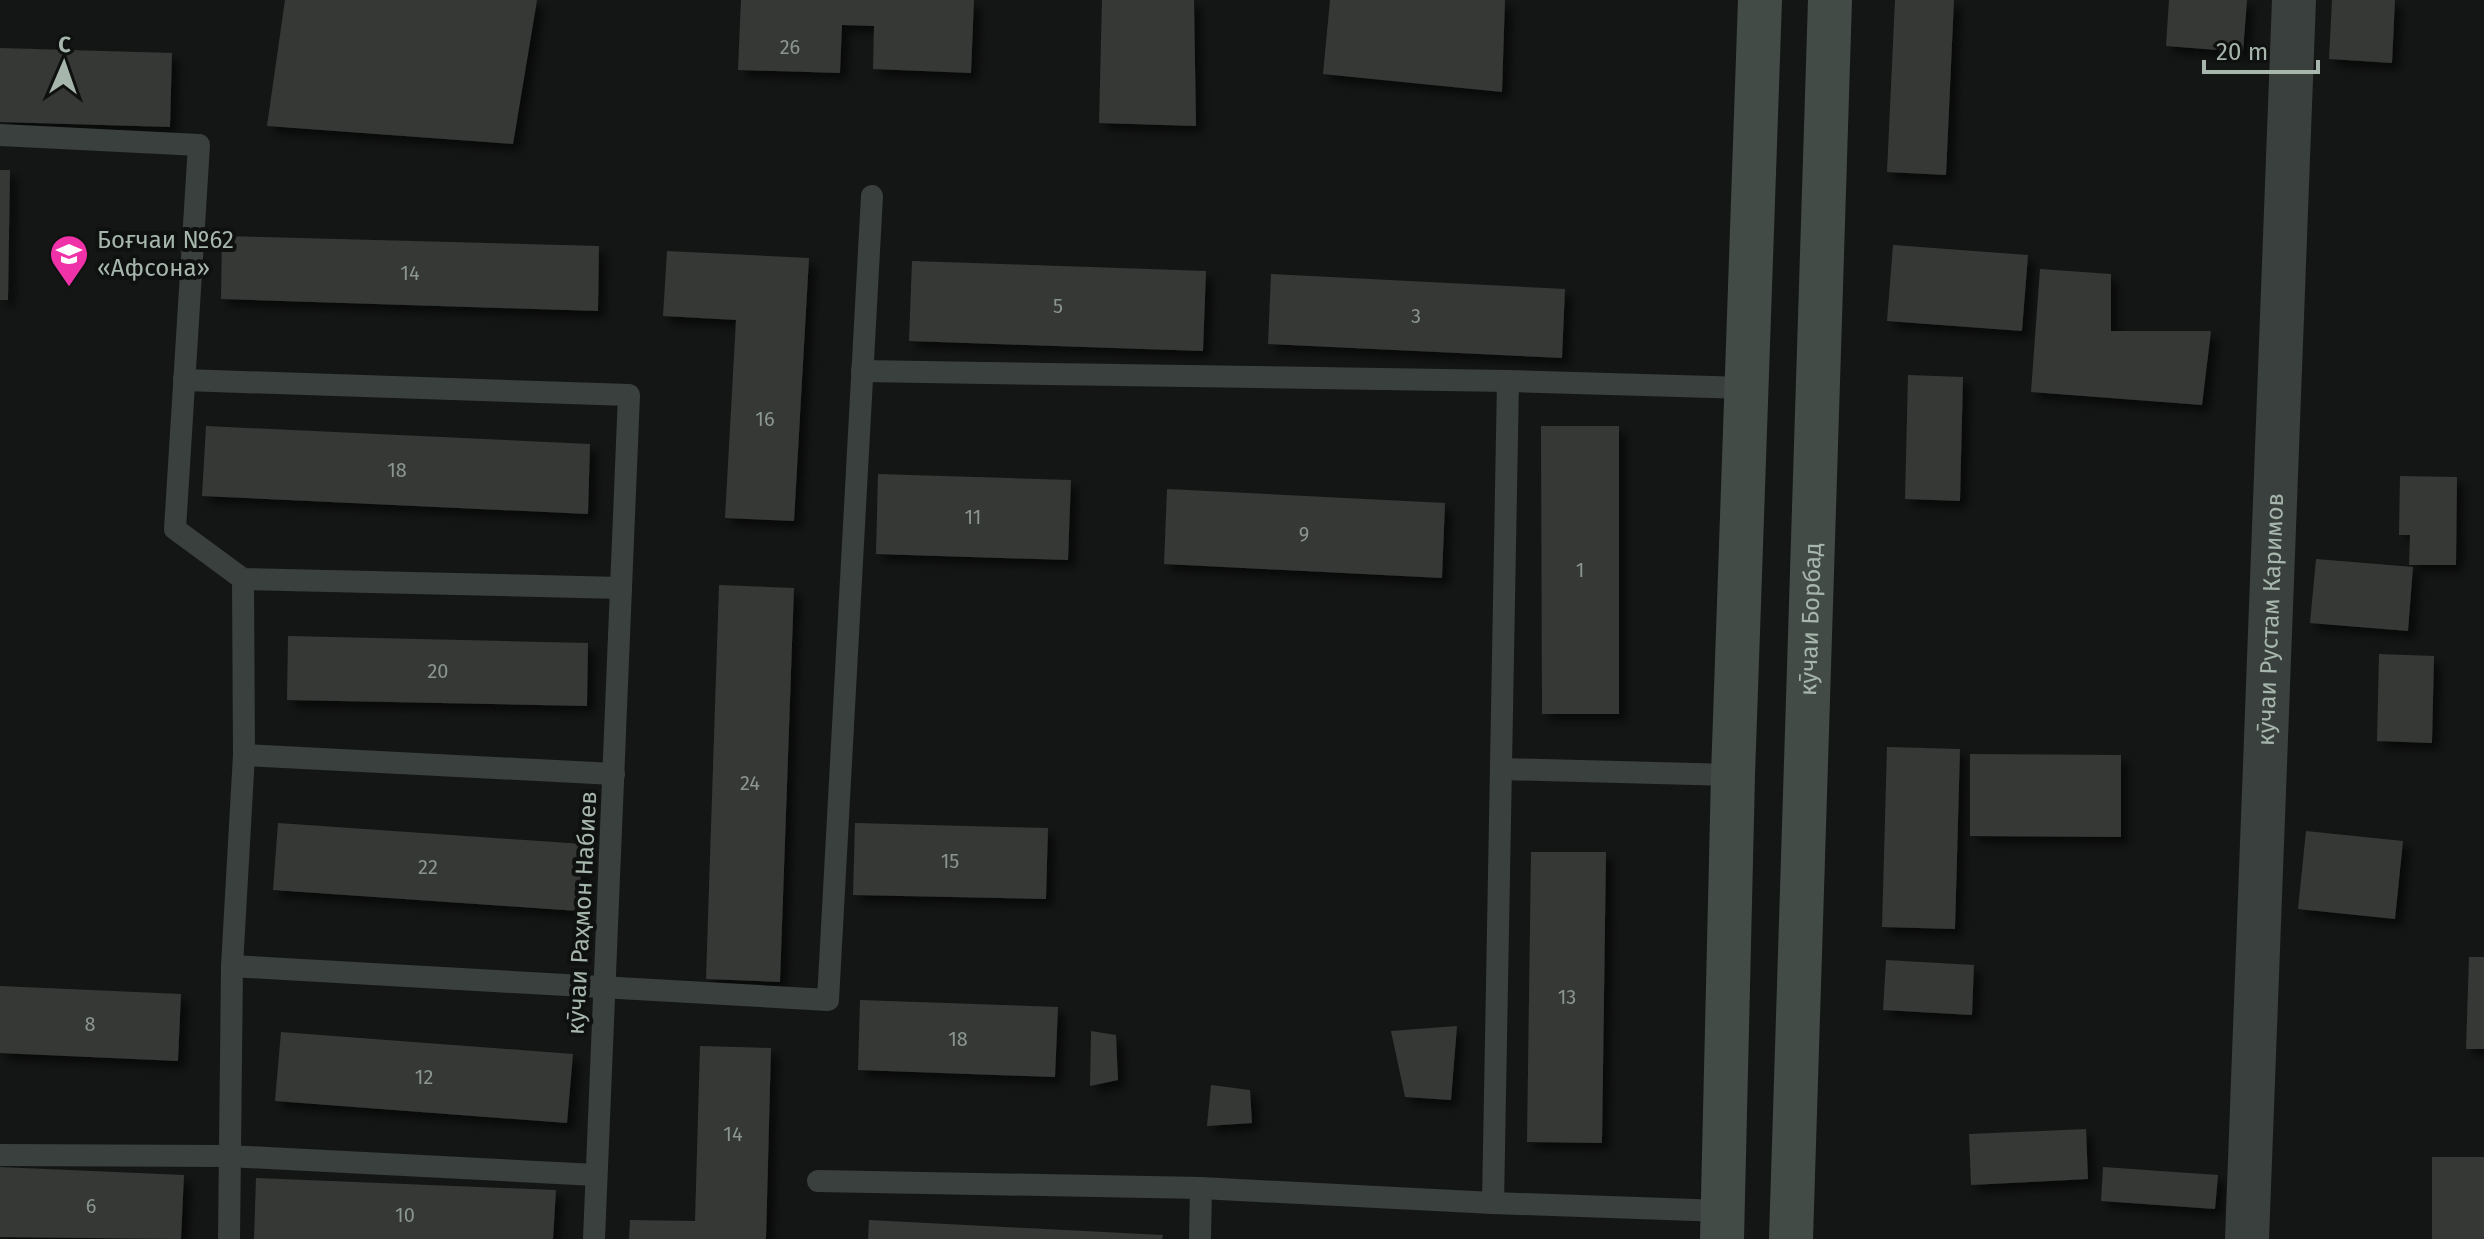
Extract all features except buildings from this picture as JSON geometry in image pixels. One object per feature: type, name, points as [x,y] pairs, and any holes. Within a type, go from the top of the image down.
[{"type":"main road","points":[[1722,1225],[1733,775],[1760,0]]},
{"type":"main road","name":"кӯчаи Борбад","points":[[1791,1239],[1830,0]]},
{"type":"street","name":"кӯчаи Рустам Каримов","points":[[2247,1239],[2294,0]]},
{"type":"lane","points":[[0,135],[199,145],[175,529],[243,579],[621,588]]},
{"type":"lane","points":[[232,966],[828,1000],[872,196]]},
{"type":"lane","points":[[862,371],[1508,381],[1746,388]]},
{"type":"lane","name":"кӯчаи Раҳмон Набиев","points":[[184,380],[629,395],[594,1239]]},
{"type":"lane","points":[[1493,1203],[1508,381]]},
{"type":"lane","points":[[229,1239],[232,966],[244,755],[243,579]]},
{"type":"lane","points":[[244,755],[614,774]]},
{"type":"lane","points":[[1501,769],[1733,775]]},
{"type":"lane","points":[[0,1155],[228,1156],[596,1175]]},
{"type":"lane","points":[[818,1181],[1201,1188],[1493,1203],[1722,1225]]},
{"type":"lane","points":[[1200,1239],[1201,1188]]},
{"type":"place","name":"Боғчаи №62 «Афсона»","points":[[69,288]]}]
